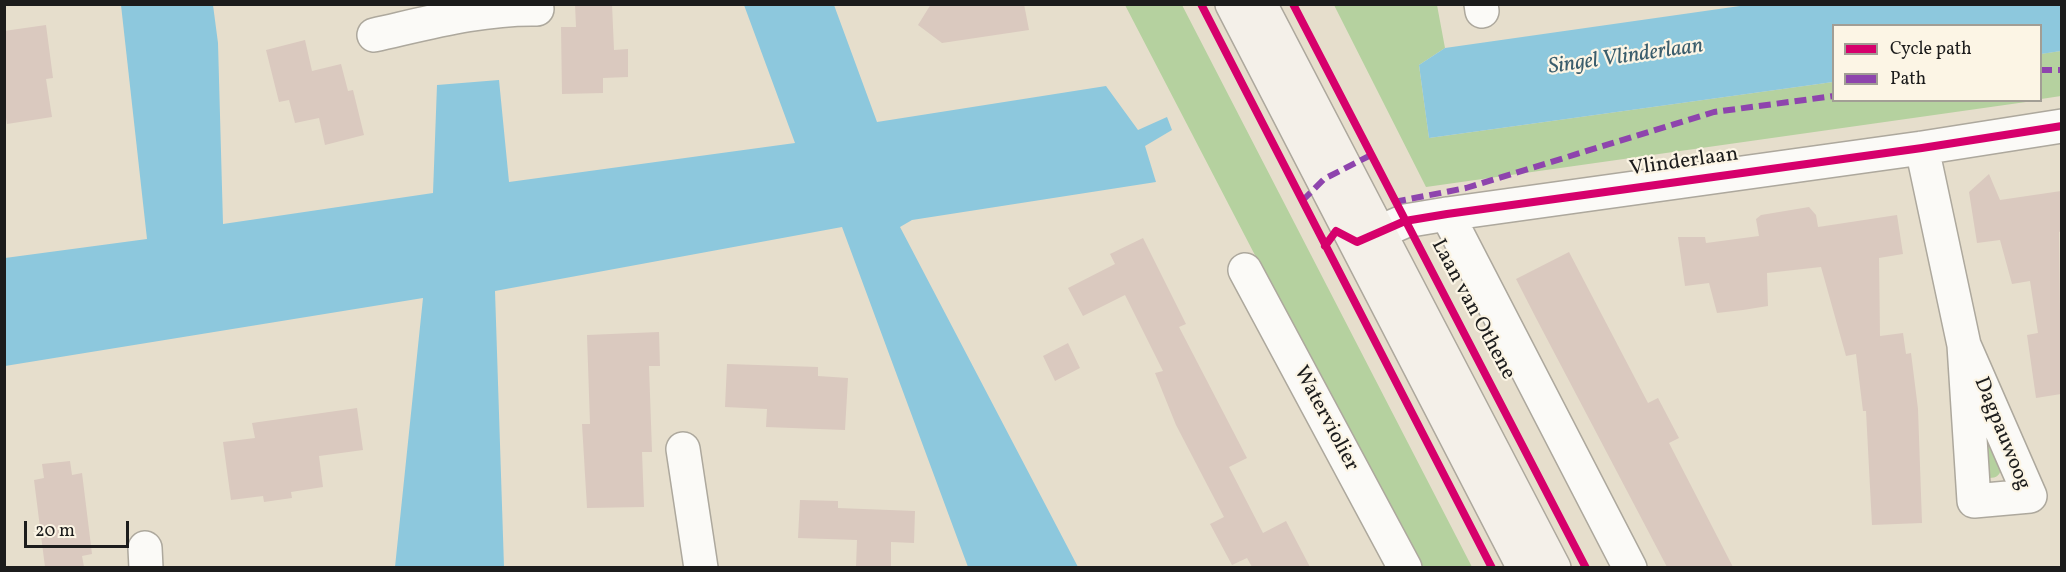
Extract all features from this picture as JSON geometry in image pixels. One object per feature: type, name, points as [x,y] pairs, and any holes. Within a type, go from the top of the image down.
[{"type":"street","points":[[1232,4],[1368,237],[1554,567]]},
{"type":"street","points":[[1260,4],[1524,567]]},
{"type":"street","points":[[374,35],[463,10],[537,9]]},
{"type":"street","name":"Vlinderlaan","points":[[1368,237],[1405,221],[1447,214],[1923,148],[2061,126]]},
{"type":"street","points":[[1923,148],[1964,345]]},
{"type":"street","name":"Laan van Othene","points":[[1447,214],[1630,567]]},
{"type":"street","name":"Waterviolier","points":[[1245,270],[1405,567]]},
{"type":"street","points":[[683,449],[701,567]]},
{"type":"green space","points":[[1125,5],[1182,5],[1472,567],[1417,567]]},
{"type":"green space","points":[[1334,5],[1437,5],[1445,48],[1419,65],[1429,138],[1832,82],[1832,102],[2026,102],[1426,187]]},
{"type":"green space","points":[[2061,51],[2061,96],[2042,99],[2042,54]]},
{"type":"green space","points":[[1974,394],[2002,467],[1996,477],[1989,478]]},
{"type":"water","name":"Singel Vlinderlaan","points":[[1754,4],[2061,5],[2061,51],[2042,54],[2042,24],[1832,24],[1832,82],[1429,138],[1419,65],[1445,48]]},
{"type":"water","points":[[121,5],[213,5],[218,43],[223,224],[433,193],[437,85],[499,80],[509,182],[795,143],[744,5],[834,5],[877,122],[1106,86],[1138,130],[1167,117],[1172,130],[1145,146],[1156,182],[912,220],[900,227],[1078,567],[968,567],[842,227],[495,291],[504,567],[395,567],[423,298],[5,366],[5,258],[147,239]]},
{"type":"building","points":[[575,4],[612,4],[614,50],[628,49],[628,77],[603,78],[603,93],[562,94],[561,27],[576,27]]},
{"type":"building","points":[[931,4],[1024,4],[1029,30],[942,43],[918,25]]},
{"type":"building","points":[[46,25],[53,78],[46,79],[52,117],[7,124],[4,105],[4,31]]},
{"type":"building","points":[[305,40],[312,71],[341,64],[348,91],[353,90],[364,135],[325,145],[319,118],[295,123],[289,100],[279,102],[266,50]]},
{"type":"building","points":[[1989,174],[2000,200],[2061,191],[2061,231],[2059,232],[2061,394],[2036,398],[2027,335],[2038,333],[2030,281],[2012,284],[2000,240],[1977,243],[1969,192]]},
{"type":"building","points":[[1809,207],[1816,215],[1818,227],[1897,215],[1903,254],[1879,258],[1880,336],[1903,333],[1906,354],[1911,353],[1918,409],[1922,523],[1872,525],[1866,411],[1863,411],[1856,354],[1846,356],[1821,267],[1767,273],[1768,306],[1743,310],[1717,313],[1709,283],[1685,286],[1678,237],[1705,237],[1706,243],[1759,236],[1756,219],[1761,215]]},
{"type":"building","points":[[1143,238],[1186,324],[1179,327],[1247,458],[1229,467],[1263,533],[1286,521],[1310,567],[1252,567],[1247,558],[1232,565],[1210,524],[1224,517],[1176,425],[1155,373],[1163,371],[1125,295],[1083,316],[1068,288],[1115,264],[1110,254]]},
{"type":"building","points":[[1569,252],[1648,403],[1658,398],[1679,438],[1669,443],[1733,567],[1667,567],[1536,318],[1516,279]]},
{"type":"building","points":[[659,332],[660,366],[649,366],[652,452],[642,452],[644,507],[587,508],[582,424],[590,424],[587,335]]},
{"type":"building","points":[[1068,343],[1080,368],[1055,381],[1043,356]]},
{"type":"building","points":[[727,364],[818,367],[818,376],[848,378],[845,430],[766,427],[767,409],[725,407]]},
{"type":"building","points":[[357,408],[363,450],[319,456],[323,487],[291,492],[292,498],[264,502],[263,496],[231,500],[223,442],[255,438],[252,423]]},
{"type":"building","points":[[70,461],[72,475],[82,473],[92,554],[82,556],[84,567],[45,567],[34,480],[44,478],[42,464]]},
{"type":"building","points":[[800,500],[838,501],[838,508],[915,511],[914,543],[891,542],[891,567],[856,567],[857,540],[798,538]]},
{"type":"marked path","points":[[2042,70],[2062,70]]},
{"type":"marked path","points":[[1394,202],[1466,188],[1714,112],[1832,96]]},
{"type":"marked path","points":[[1302,201],[1324,179],[1373,154]]},
{"type":"cycle path","points":[[1201,4],[1492,568]]},
{"type":"cycle path","points":[[1293,4],[1586,568]]},
{"type":"cycle path","points":[[1325,246],[1336,231],[1357,242],[1405,221],[1447,214],[1922,148],[2062,126]]}]
